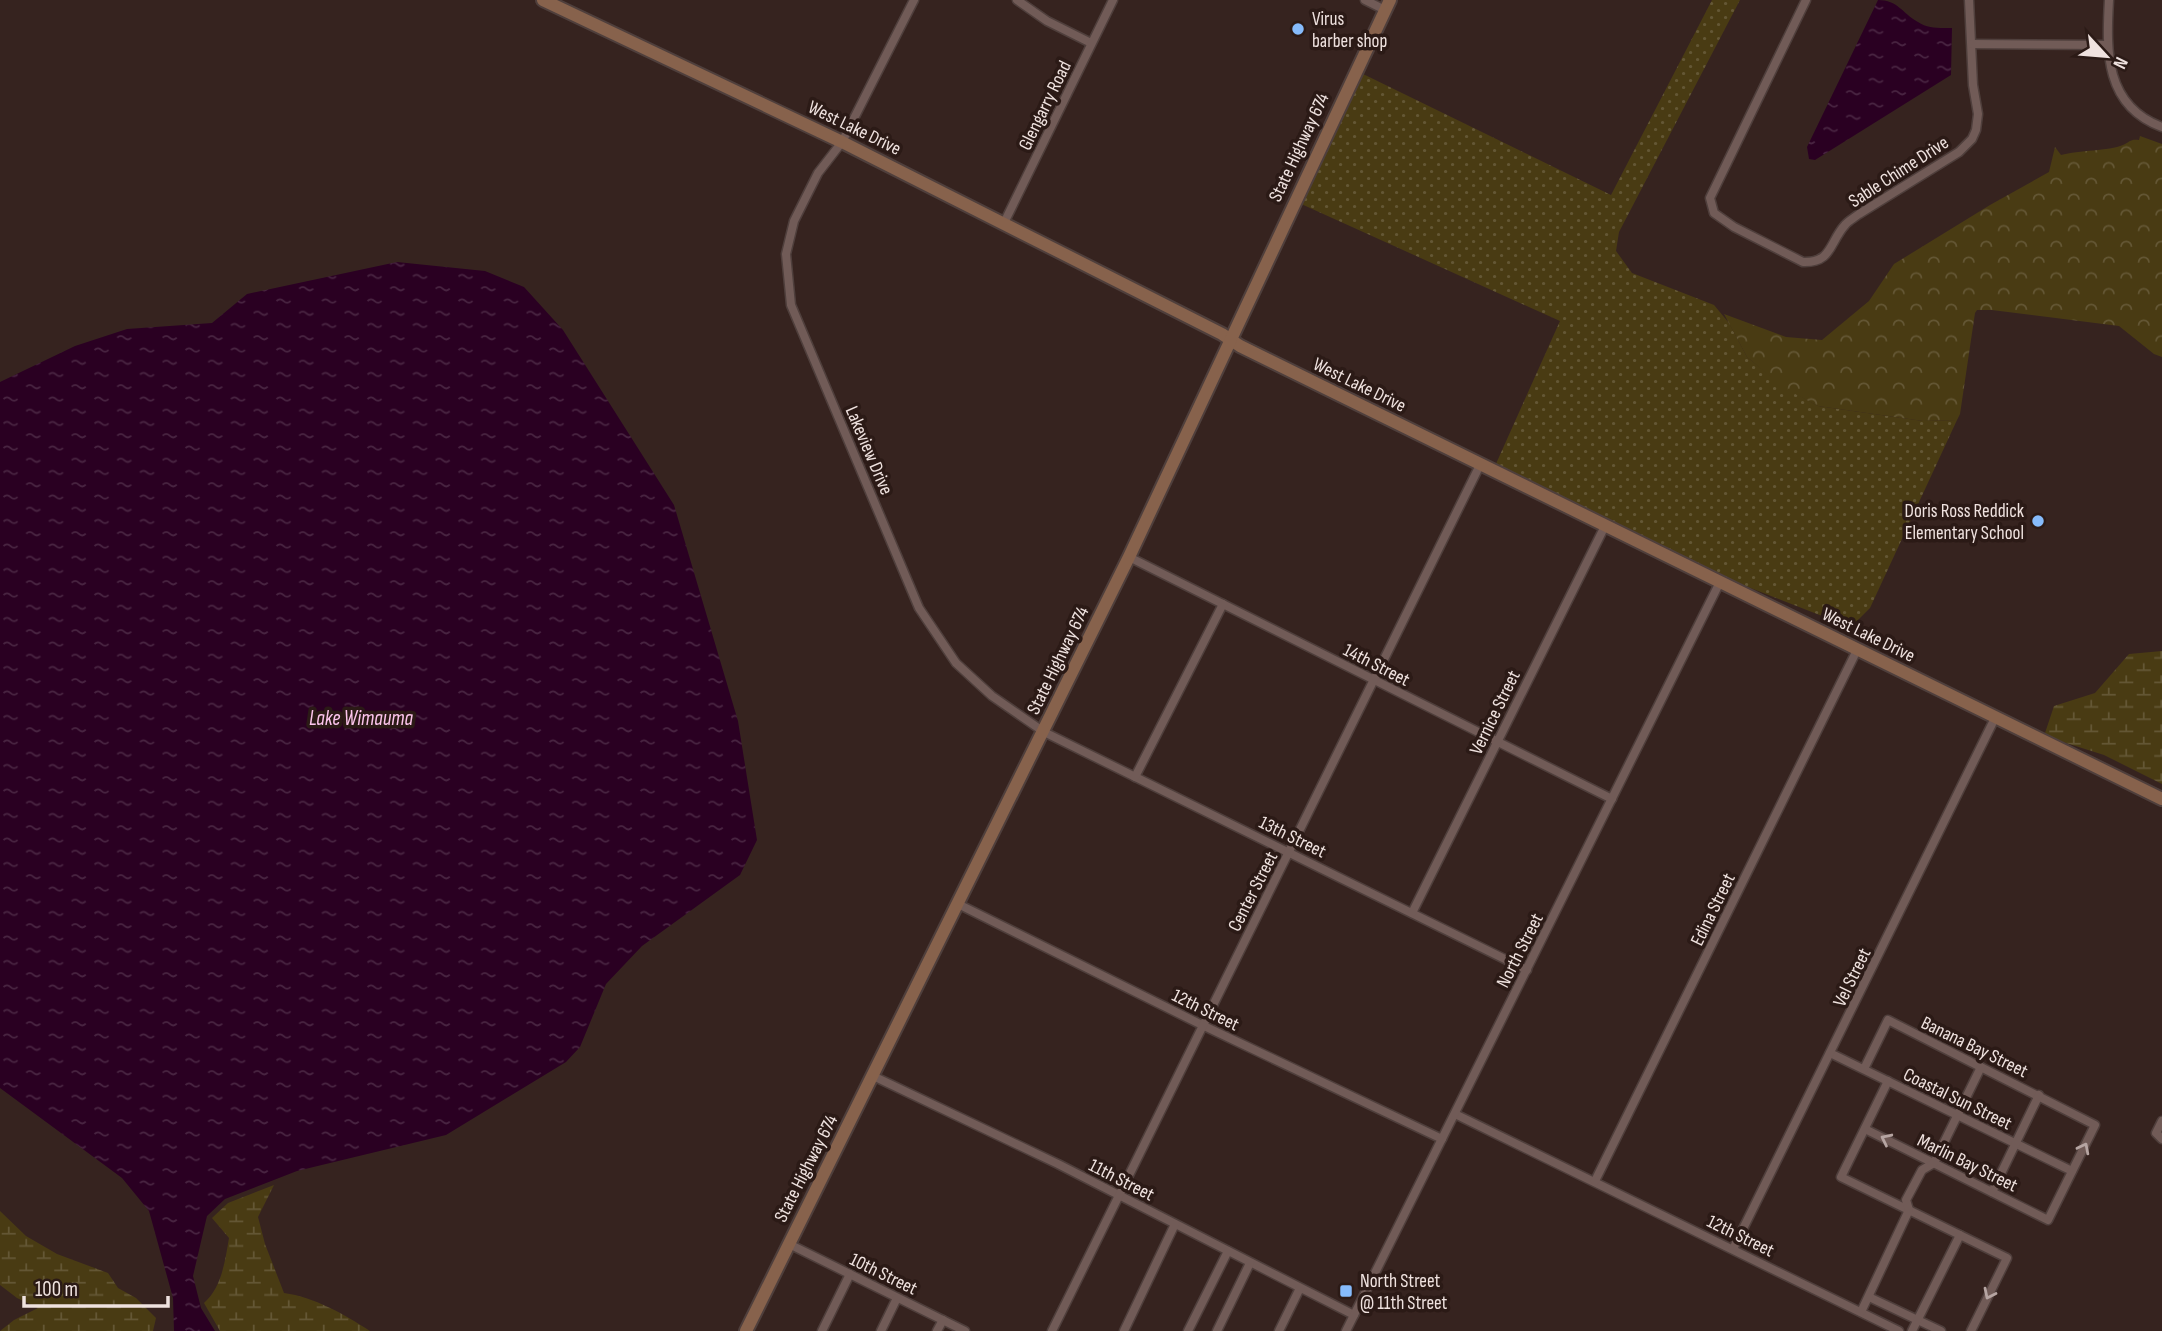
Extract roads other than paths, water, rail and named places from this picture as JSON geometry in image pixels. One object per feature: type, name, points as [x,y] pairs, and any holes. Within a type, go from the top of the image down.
[{"type":"street","name":"West Lake Drive","points":[[543,0],[842,142],[1480,465],[2162,799]]},
{"type":"street","name":"Lakeview Drive","points":[[914,0],[842,142],[818,173],[794,221],[786,254],[792,305],[919,608],[956,663],[992,696],[1044,732]]},
{"type":"street","points":[[1017,0],[1047,21],[1091,43]]},
{"type":"street","name":"Glengarry Road","points":[[1004,223],[1113,0]]},
{"type":"street","points":[[1365,0],[1387,5]]},
{"type":"street","name":"Sable Chime Drive","points":[[1806,0],[1710,198],[1714,213],[1734,227],[1804,262],[1815,262],[1823,258],[1845,225],[1959,152],[1972,139],[1978,114],[1973,85],[1969,0]]},
{"type":"street","points":[[2109,0],[2108,44],[2116,85],[2126,102],[2140,117],[2162,127]]},
{"type":"street","name":"State Highway 674","points":[[746,1331],[1129,557],[1387,5]]},
{"type":"street","points":[[1972,44],[2108,44]]},
{"type":"street","name":"Center Street","points":[[1052,1331],[1480,465]]},
{"type":"street","name":"Vernice Street","points":[[1412,913],[1605,526]]},
{"type":"street","name":"14th Street","points":[[1129,557],[1612,799]]},
{"type":"street","name":"North Street","points":[[1346,1331],[1720,582]]},
{"type":"street","points":[[1135,777],[1223,604]]},
{"type":"street","name":"Edina Street","points":[[1595,1181],[1857,650]]},
{"type":"street","name":"Vel Street","points":[[1733,1249],[1995,718]]},
{"type":"street","name":"13th Street","points":[[1044,732],[1527,970]]},
{"type":"street","name":"12th Street","points":[[958,904],[1202,1025],[1442,1139]]},
{"type":"street","name":"Banana Bay Street","points":[[1864,1069],[1888,1020],[2095,1125],[2072,1171]]},
{"type":"street","name":"Coastal Sun Street","points":[[1830,1053],[2072,1171]]},
{"type":"street","points":[[1861,1312],[1909,1210],[1906,1200],[1922,1170],[1934,1163],[1982,1067]]},
{"type":"street","name":"11th Street","points":[[873,1076],[1119,1194],[1354,1315]]},
{"type":"street","points":[[1888,1081],[1841,1177],[2007,1258],[1971,1331]]},
{"type":"street","points":[[1992,1192],[2039,1095]]},
{"type":"street","name":"12th Street","points":[[1455,1114],[1861,1312],[1880,1327],[1899,1331]]},
{"type":"street","points":[[2162,1121],[2156,1133],[2162,1139]]},
{"type":"street","name":"Marlin Bay Street","points":[[1865,1129],[2048,1220],[2072,1171]]},
{"type":"street","points":[[1124,1331],[1175,1224]]},
{"type":"street","points":[[1912,1331],[1960,1235]]},
{"type":"street","name":"10th Street","points":[[789,1244],[965,1331]]},
{"type":"street","points":[[1188,1331],[1228,1251]]},
{"type":"street","points":[[1217,1331],[1250,1263]]},
{"type":"street","points":[[822,1331],[850,1274]]},
{"type":"street","points":[[1279,1331],[1300,1288]]},
{"type":"street","points":[[1870,1297],[1941,1331]]},
{"type":"street","points":[[881,1331],[897,1298]]},
{"type":"street","points":[[937,1331],[943,1320]]},
{"type":"water","points":[[1878,0],[1890,2],[1926,26],[1952,28],[1951,75],[1815,160],[1809,159],[1807,147]]},
{"type":"water","name":"Lake Wimauma","points":[[397,262],[485,271],[524,287],[563,330],[674,505],[738,721],[757,840],[740,875],[642,946],[606,984],[580,1047],[566,1062],[446,1135],[297,1171],[225,1199],[207,1216],[193,1276],[201,1308],[215,1331],[174,1331],[173,1298],[149,1211],[122,1178],[0,1088],[0,382],[75,346],[127,329],[212,323],[247,294]]},
{"type":"place","name":"Virus barber shop","points":[[1298,29]]},
{"type":"place","name":"Doris Ross Reddick Elementary School","points":[[2038,521]]},
{"type":"place","name":"North Street @ 11th Street","points":[[1346,1291]]}]
